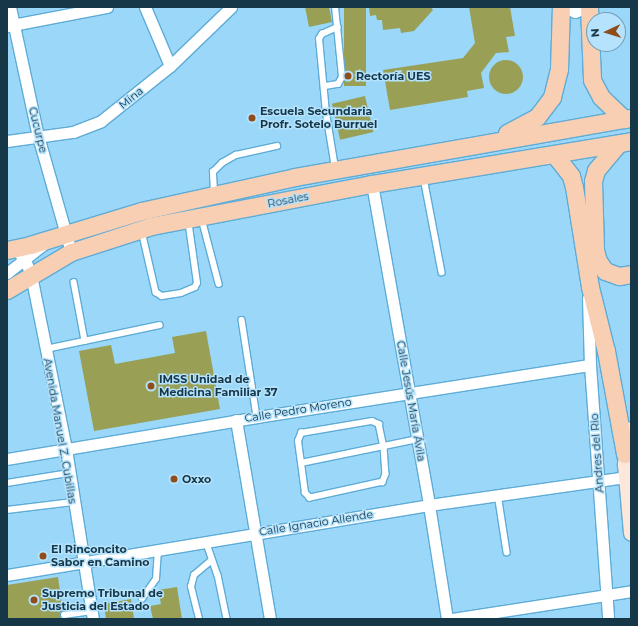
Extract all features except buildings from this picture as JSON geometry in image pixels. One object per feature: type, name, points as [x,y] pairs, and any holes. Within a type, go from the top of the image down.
[{"type":"main road","points":[[489,141],[528,123],[537,117],[552,97],[559,69],[560,7]]},
{"type":"main road","points":[[590,7],[592,80],[601,96],[627,118]]},
{"type":"main road","name":"Rosales","points":[[7,290],[20,258],[49,240],[140,211],[336,170],[489,141],[627,118]]},
{"type":"main road","points":[[625,142],[596,170],[593,181],[595,250],[598,261],[605,271],[619,276],[631,274]]},
{"type":"main road","name":"Rosales","points":[[20,258],[70,252],[141,229],[372,184],[625,142]]},
{"type":"main road","points":[[554,154],[571,176],[574,187],[590,287],[608,358],[625,454],[625,477],[631,533]]},
{"type":"main road","points":[[625,454],[631,429]]},
{"type":"street","name":"Cucurpe","points":[[10,7],[11,26],[38,136],[70,252]]},
{"type":"street","points":[[11,26],[107,7]]},
{"type":"street","points":[[145,7],[170,66]]},
{"type":"street","name":"Mina","points":[[7,142],[38,136],[73,132],[102,121],[170,66],[231,7]]},
{"type":"street","points":[[564,7],[575,12],[586,7]]},
{"type":"street","name":"Calle Jesús María Ávila","points":[[372,184],[418,439],[447,619]]},
{"type":"street","points":[[7,273],[20,258]]},
{"type":"street","name":"Avenida Manuel Z. Cubillas","points":[[20,258],[46,349],[66,449],[68,473],[93,615]]},
{"type":"street","name":"Andres del Rio","points":[[590,287],[588,320],[590,365],[608,619]]},
{"type":"street","name":"Calle Pedro Moreno","points":[[7,459],[409,392],[590,365]]},
{"type":"street","points":[[236,420],[270,619]]},
{"type":"street","name":"Calle Ignacio Allende","points":[[7,575],[498,494],[599,479],[625,477]]},
{"type":"street","points":[[451,619],[631,591]]},
{"type":"lane","points":[[325,86],[341,81],[338,27],[335,7]]},
{"type":"lane","points":[[336,170],[326,113],[325,86],[319,39],[322,34],[338,27]]},
{"type":"lane","points":[[214,195],[212,178],[213,172],[222,163],[236,155],[277,146]]},
{"type":"lane","points":[[423,175],[442,272]]},
{"type":"lane","points":[[141,229],[156,292],[162,296],[181,293],[195,287],[197,283],[195,218]]},
{"type":"lane","points":[[195,218],[219,284]]},
{"type":"lane","points":[[74,282],[85,341]]},
{"type":"lane","points":[[242,320],[257,417]]},
{"type":"lane","points":[[46,349],[160,325]]},
{"type":"lane","points":[[372,421],[378,424],[384,447],[386,474],[383,482],[316,498],[310,498],[305,493],[298,442],[301,433],[372,421]]},
{"type":"lane","points":[[300,463],[418,439]]},
{"type":"lane","points":[[7,482],[68,473]]},
{"type":"lane","points":[[498,494],[507,552]]},
{"type":"lane","points":[[7,510],[73,502]]},
{"type":"lane","points":[[206,541],[218,575],[227,619]]},
{"type":"lane","points":[[142,599],[156,579],[158,550]]},
{"type":"lane","points":[[199,619],[191,587],[194,575],[212,560]]},
{"type":"lane","points":[[64,615],[93,615]]},
{"type":"place","name":"Rectoría UES","points":[[348,76]]},
{"type":"place","name":"Escuela Secundaria Profr. Sotelo Burruel","points":[[252,118]]},
{"type":"place","name":"IMSS Unidad de Medicina Familiar 37","points":[[151,386]]},
{"type":"place","name":"Oxxo","points":[[174,479]]},
{"type":"place","name":"El Rinconcito Sabor en Camino","points":[[43,556]]},
{"type":"place","name":"Supremo Tribunal de Justicia del Estado","points":[[34,600]]}]
